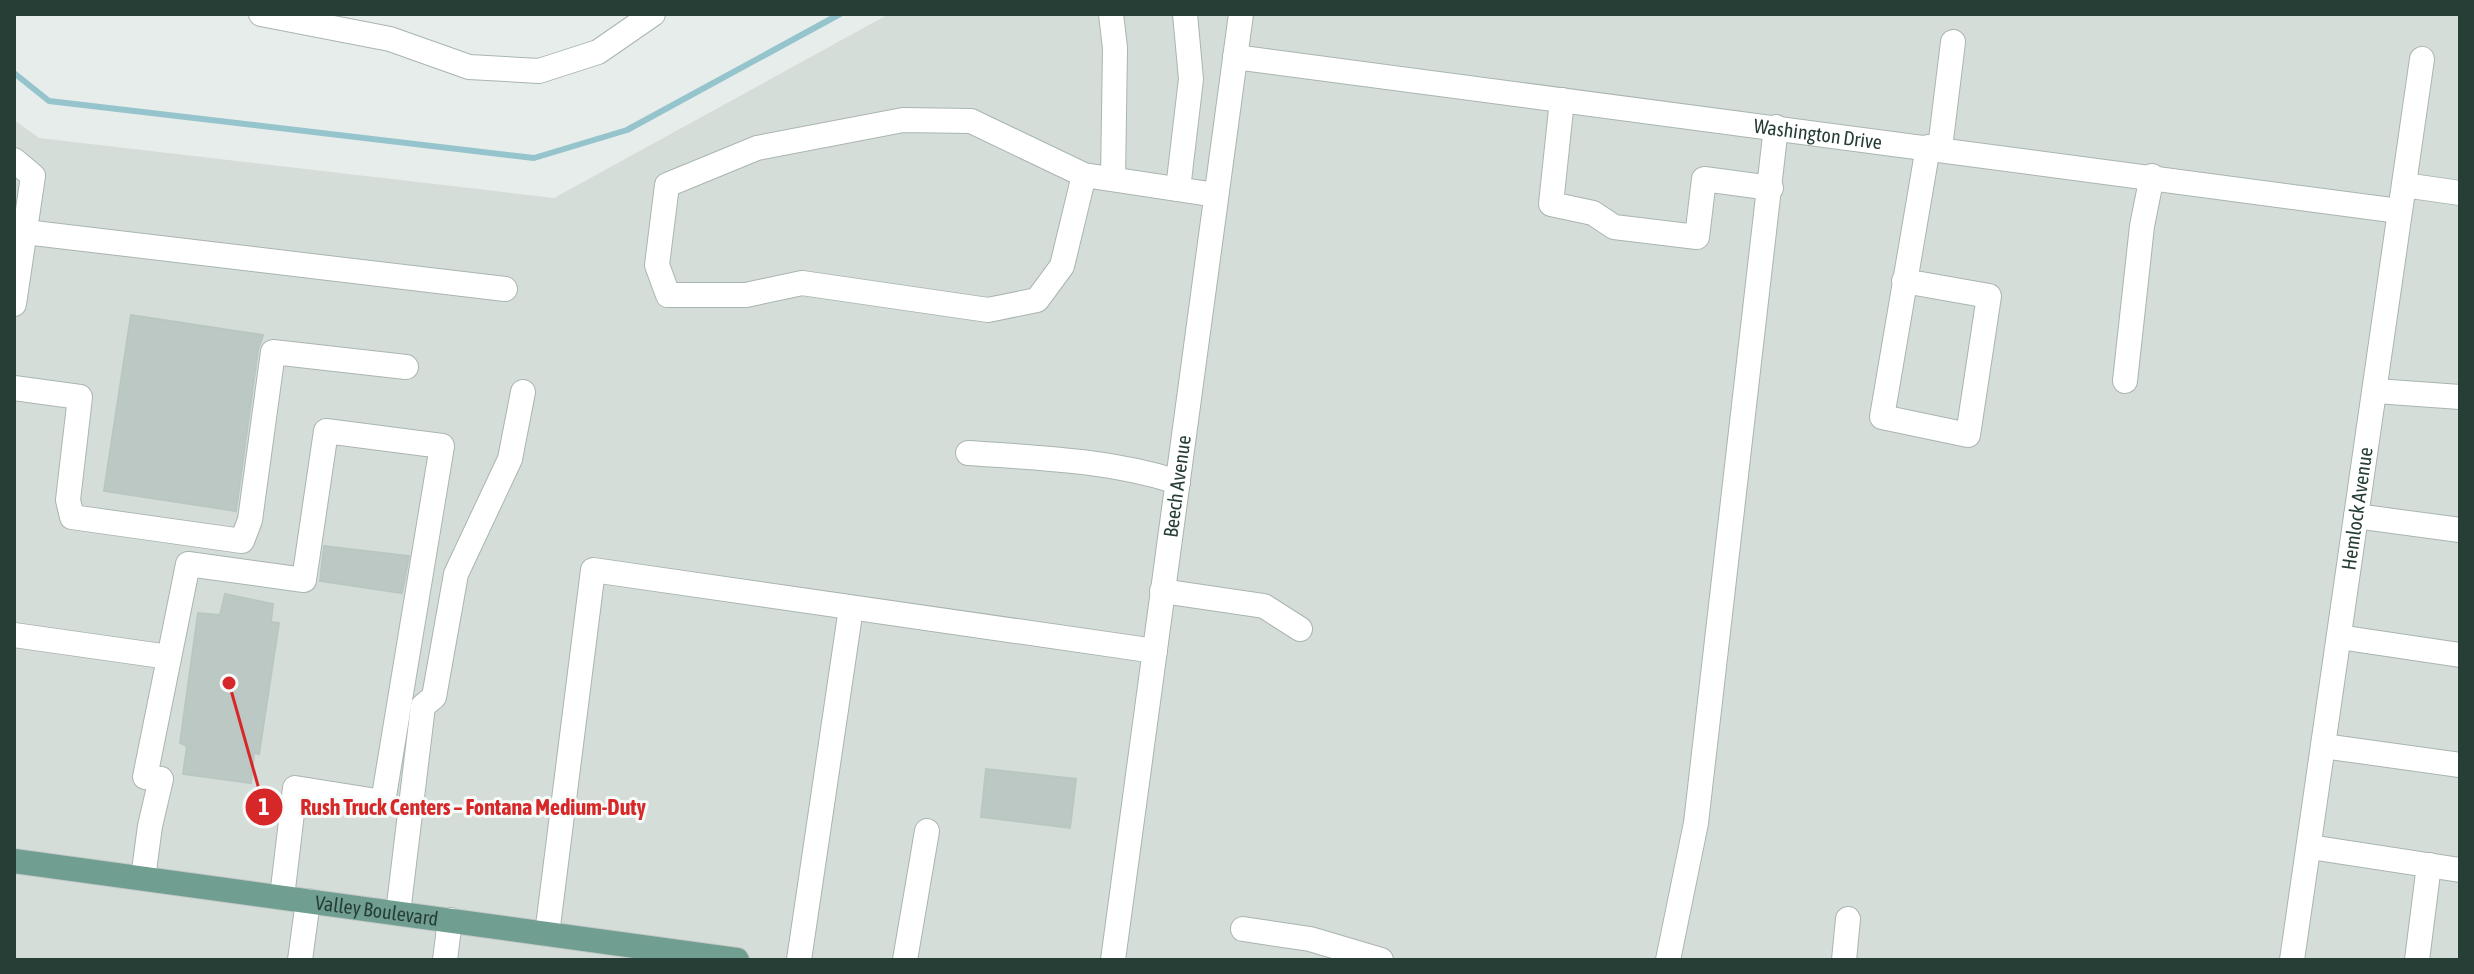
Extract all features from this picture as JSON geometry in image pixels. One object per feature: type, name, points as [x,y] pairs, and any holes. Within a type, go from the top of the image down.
[{"type":"main road","name":"Valley Boulevard","points":[[14,861],[547,934],[660,955],[737,960]]},
{"type":"street","points":[[261,14],[390,39],[469,67],[539,71],[598,52],[653,14]]},
{"type":"street","points":[[1111,14],[1115,48],[1113,179]]},
{"type":"street","points":[[1178,189],[1191,79],[1185,14]]},
{"type":"street","name":"Beech Avenue","points":[[1113,960],[1241,14]]},
{"type":"street","points":[[1904,281],[1989,296],[1968,435],[1882,417],[1904,281],[1934,148],[1953,42]]},
{"type":"street","name":"Washington Drive","points":[[1235,57],[2399,211]]},
{"type":"street","name":"Hemlock Avenue","points":[[2292,960],[2422,59]]},
{"type":"street","points":[[1562,100],[1551,204],[1593,213],[1614,227],[1697,237],[1704,179],[1771,188]]},
{"type":"street","points":[[1084,175],[1062,266],[1037,300],[988,310],[802,283],[746,295],[668,295],[657,265],[667,185],[757,148],[903,120],[971,121],[1084,175],[1216,195]]},
{"type":"street","points":[[1668,960],[1696,823],[1776,127]]},
{"type":"street","points":[[14,160],[33,176],[14,304]]},
{"type":"street","points":[[2125,381],[2142,226],[2152,176]]},
{"type":"street","points":[[2404,185],[2460,193]]},
{"type":"street","points":[[25,232],[505,289]]},
{"type":"street","points":[[14,388],[80,397],[68,500],[72,517],[242,541],[250,520],[273,352],[406,367]]},
{"type":"street","points":[[2376,391],[2460,397]]},
{"type":"street","points":[[398,913],[423,706],[434,697],[456,574],[510,459],[523,392]]},
{"type":"street","points":[[143,878],[150,826],[161,779],[145,777],[188,564],[304,580],[326,431],[442,446],[383,802],[295,788],[282,897]]},
{"type":"street","points":[[968,453],[1104,463],[1178,482]]},
{"type":"street","points":[[2356,516],[2460,530]]},
{"type":"street","points":[[547,934],[593,570],[1155,651]]},
{"type":"street","points":[[1162,591],[1264,606],[1300,629]]},
{"type":"street","points":[[799,960],[851,608]]},
{"type":"street","points":[[14,635],[169,657]]},
{"type":"street","points":[[2339,637],[2460,655]]},
{"type":"street","points":[[2323,746],[2460,765]]},
{"type":"street","points":[[905,960],[927,831]]},
{"type":"street","points":[[2310,847],[2460,870]]},
{"type":"street","points":[[2417,960],[2429,865]]},
{"type":"street","points":[[300,960],[308,901]]},
{"type":"street","points":[[1844,960],[1848,919]]},
{"type":"street","points":[[445,960],[450,920]]},
{"type":"street","points":[[1243,929],[1310,939],[1381,960]]},
{"type":"shaded area","points":[[889,14],[2460,14],[2460,960],[14,960],[14,120],[39,138],[554,198]]},
{"type":"building","points":[[131,315],[263,335],[258,350],[236,511],[104,491]]},
{"type":"building","points":[[324,546],[409,556],[402,593],[320,581]]},
{"type":"building","points":[[225,594],[273,604],[271,622],[279,623],[259,754],[254,753],[251,783],[183,774],[187,746],[180,743],[198,613],[220,615]]},
{"type":"building","points":[[986,769],[1076,779],[1070,828],[981,817]]},
{"type":"waterway","points":[[14,73],[49,101],[534,158],[627,130],[840,14]]},
{"type":"place","name":"Rush Truck Centers – Fontana Medium-Duty","points":[[229,683]]}]
